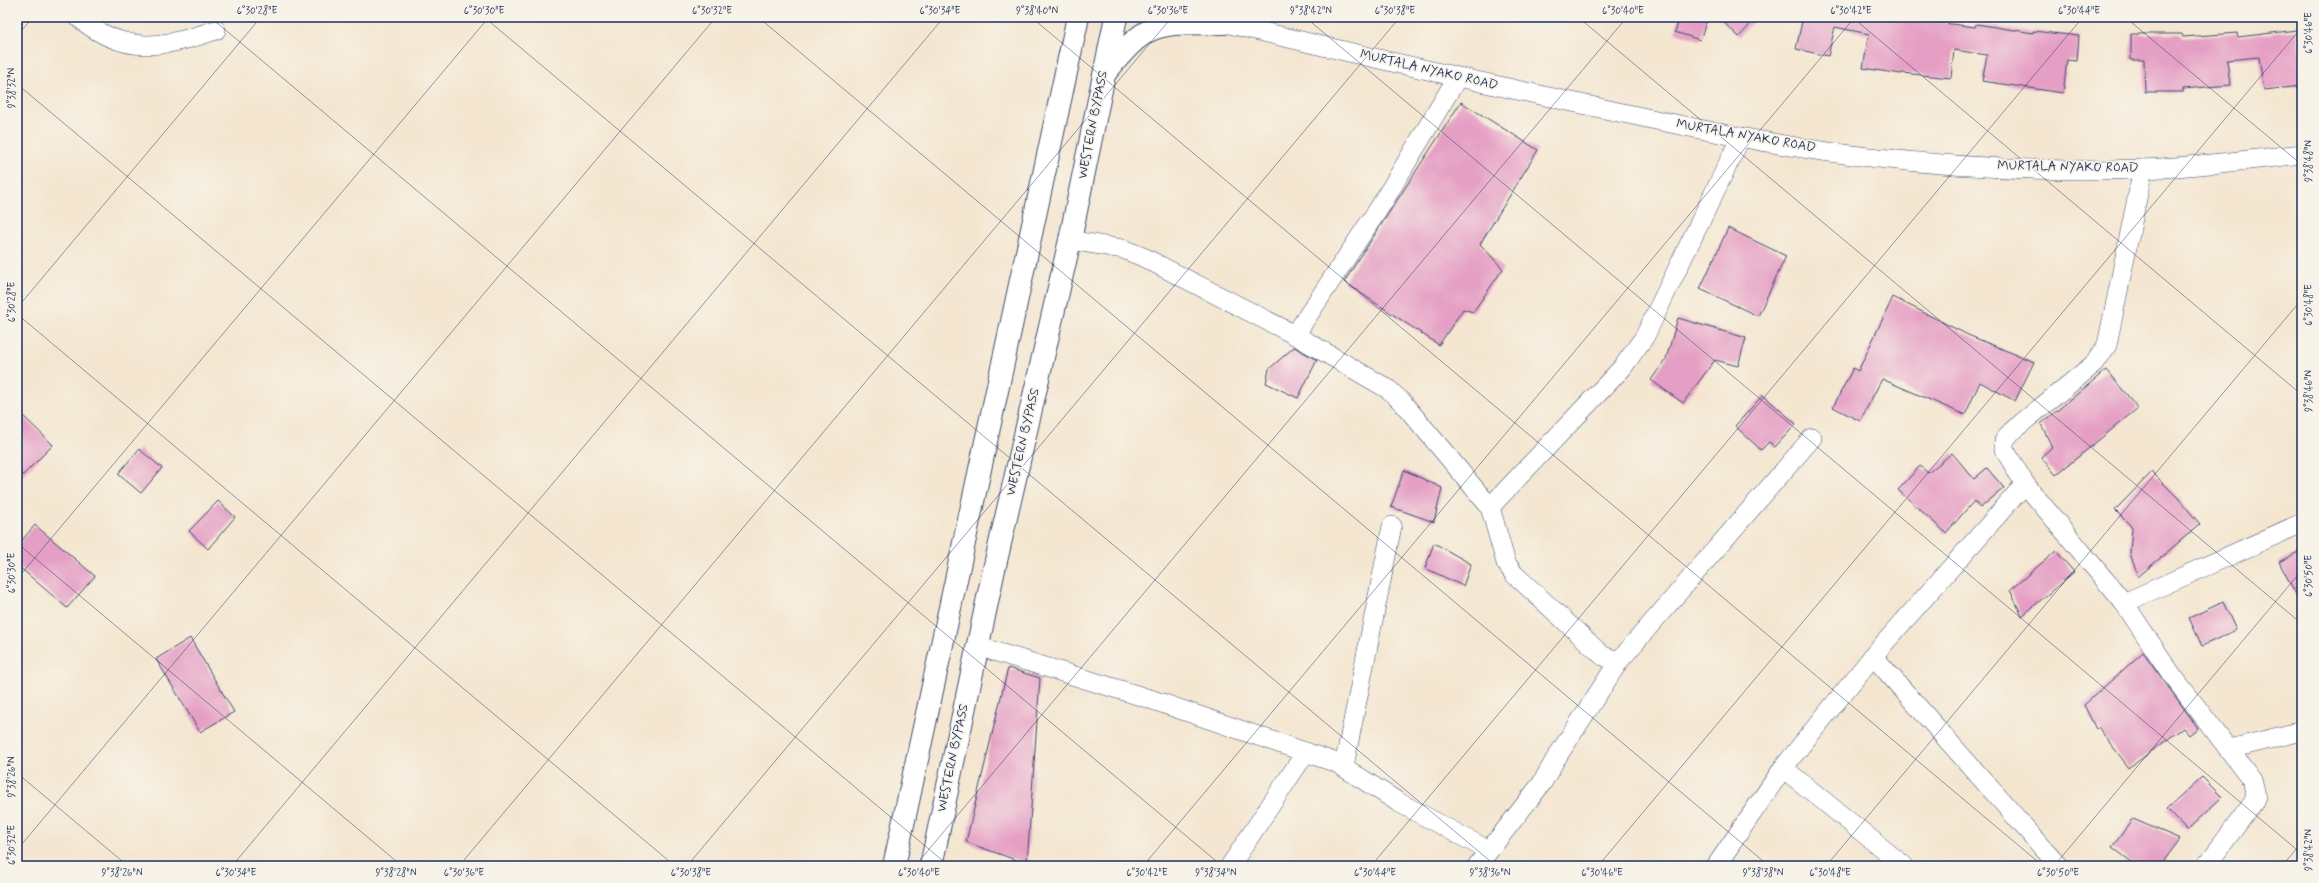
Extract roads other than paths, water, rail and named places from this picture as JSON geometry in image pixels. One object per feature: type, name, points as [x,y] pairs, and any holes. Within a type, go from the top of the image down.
[{"type":"main road","points":[[894,866],[1078,17]]},
{"type":"main road","name":"WESTERN BYPASS","points":[[930,866],[977,646],[1070,240],[1116,17]]},
{"type":"main road","points":[[1104,74],[1133,40],[1157,26],[1217,20]]},
{"type":"street","points":[[78,17],[112,40],[147,46],[187,40],[216,30]]},
{"type":"street","name":"MURTALA NYAKO ROAD","points":[[1200,17],[1457,78],[1741,137],[1868,157],[2014,167],[2143,169],[2222,163],[2302,154]]},
{"type":"street","points":[[1295,335],[1381,205],[1457,78]]},
{"type":"street","points":[[1490,507],[1634,353],[1645,336],[1741,137]]},
{"type":"street","points":[[2143,169],[2109,334],[2102,353],[2095,363],[2012,431],[2004,441],[2004,450],[2025,484],[2124,604],[2172,675],[2230,749],[2252,780],[2256,796],[2206,866]]},
{"type":"street","points":[[1070,240],[1123,250],[1143,257],[1295,335],[1396,396],[1490,507],[1506,563],[1514,574],[1603,656],[1619,661]]},
{"type":"street","points":[[1477,866],[1488,850],[1542,783],[1555,760],[1619,661],[1812,438]]},
{"type":"street","points":[[1716,866],[1783,768],[1873,656],[2025,484]]},
{"type":"street","points":[[2124,604],[2302,523]]},
{"type":"street","points":[[1344,766],[1392,526]]},
{"type":"street","points":[[977,646],[1150,699],[1344,766],[1398,802],[1488,850]]},
{"type":"street","points":[[1873,656],[2059,866]]},
{"type":"street","points":[[2230,749],[2302,731]]},
{"type":"street","points":[[1230,866],[1306,752]]},
{"type":"street","points":[[1783,768],[1904,866]]}]
